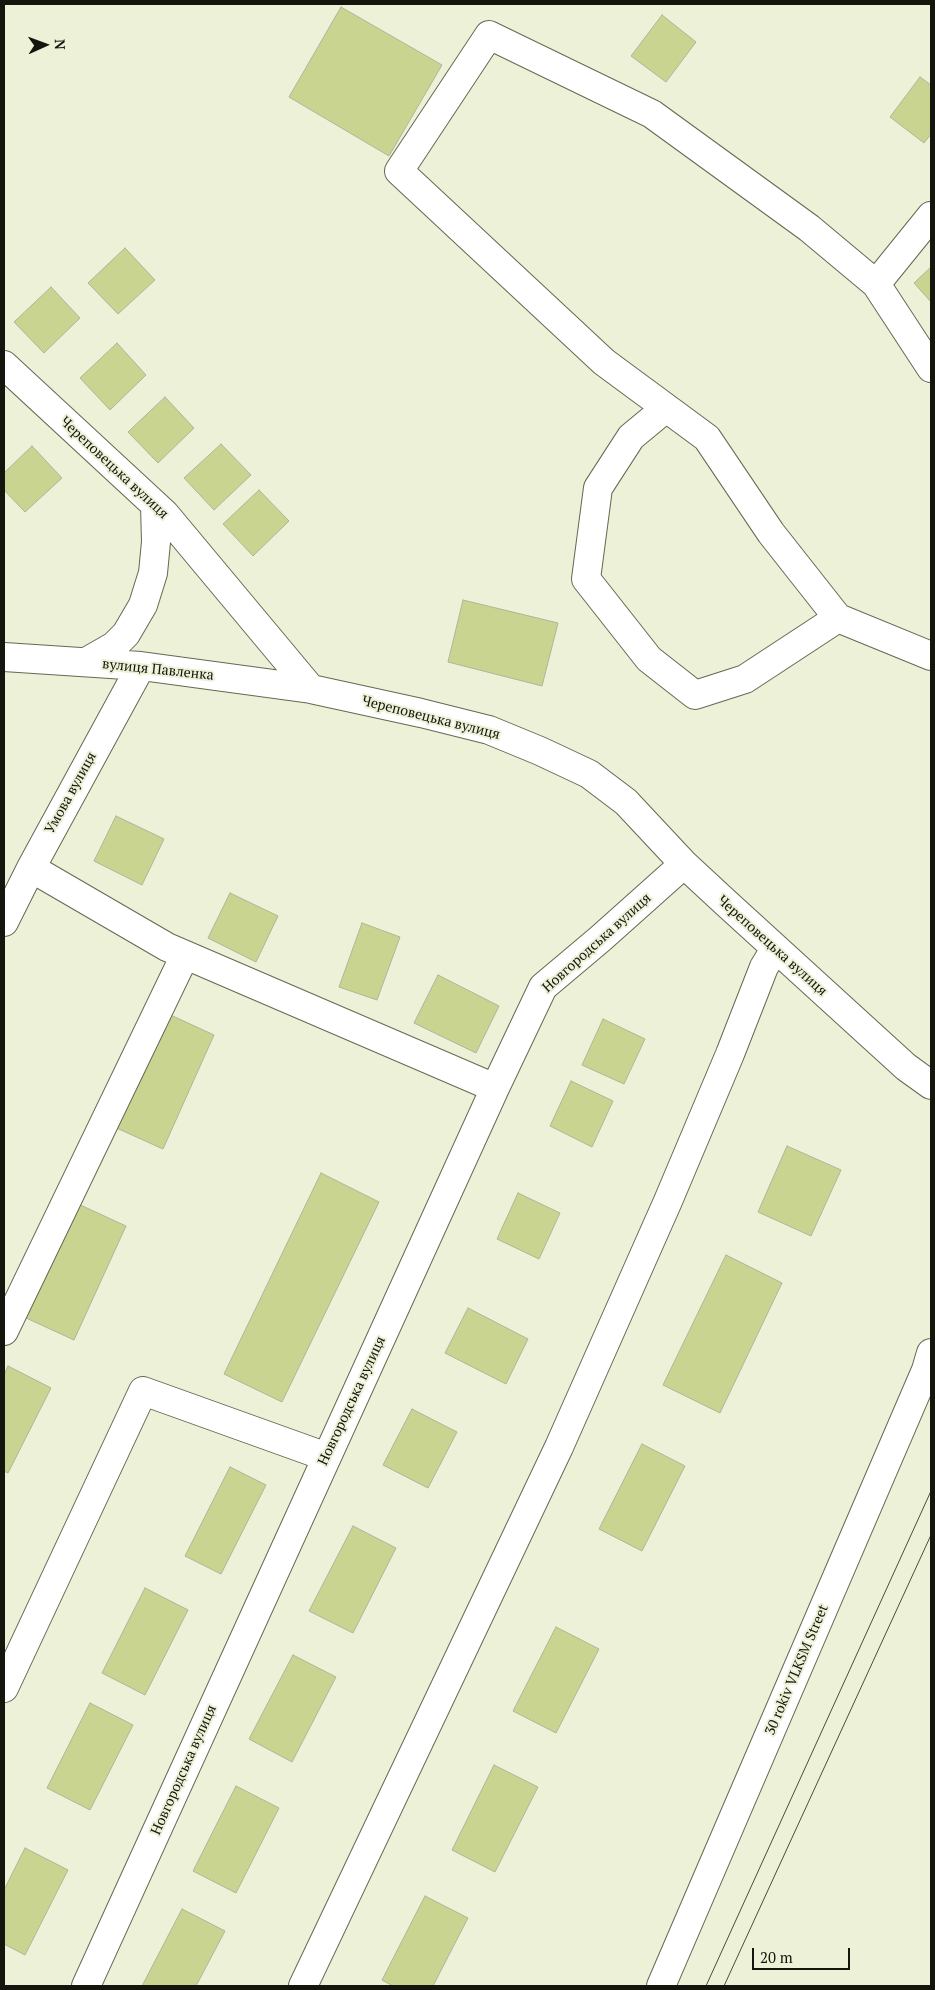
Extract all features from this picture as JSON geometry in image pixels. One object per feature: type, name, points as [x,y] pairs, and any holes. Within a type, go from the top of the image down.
[{"type":"street","points":[[931,368],[876,284],[808,228],[652,114],[489,36],[399,171],[604,362],[707,438],[771,533],[838,618],[931,656]]},
{"type":"street","points":[[876,284],[931,216]]},
{"type":"street","name":"Череповецька вулиця","points":[[4,365],[172,522],[311,689],[421,712],[489,730],[590,774],[626,802],[684,864],[775,948],[906,1067],[931,1085]]},
{"type":"street","points":[[666,408],[631,437],[598,488],[586,579],[649,659],[695,695],[745,679],[838,618]]},
{"type":"street","points":[[86,662],[114,646],[126,634],[142,605],[153,574],[156,542],[155,505]]},
{"type":"street","name":"вулиця Павленка","points":[[4,657],[141,666],[311,689]]},
{"type":"street","name":"Умова вулиця","points":[[4,922],[31,868],[141,666]]},
{"type":"street","name":"Новгородська вулиця","points":[[86,1986],[495,1088],[543,987],[684,864]]},
{"type":"street","points":[[31,868],[167,947],[495,1088]]},
{"type":"street","points":[[303,1986],[559,1447],[668,1200],[730,1054],[764,967],[775,948]]},
{"type":"street","points":[[4,1331],[185,955]]},
{"type":"street","points":[[906,1067],[931,1101]]},
{"type":"street","name":"30 rokiv VLKSM Street","points":[[661,1986],[926,1370],[931,1353]]},
{"type":"street","points":[[4,1688],[143,1391],[327,1457]]},
{"type":"building","points":[[341,7],[442,65],[389,156],[289,97]]},
{"type":"building","points":[[662,15],[696,42],[666,82],[631,56]]},
{"type":"building","points":[[920,77],[931,85],[931,134],[924,143],[890,117]]},
{"type":"building","points":[[125,248],[155,280],[118,314],[88,283]]},
{"type":"building","points":[[931,267],[931,302],[914,283]]},
{"type":"building","points":[[51,287],[80,318],[44,353],[14,322]]},
{"type":"building","points":[[117,343],[146,375],[110,410],[80,378]]},
{"type":"building","points":[[165,397],[194,428],[158,463],[128,432]]},
{"type":"building","points":[[221,444],[251,475],[214,510],[184,478]]},
{"type":"building","points":[[32,446],[62,478],[25,512],[4,490],[4,473]]},
{"type":"building","points":[[259,490],[289,521],[253,556],[223,524]]},
{"type":"building","points":[[463,600],[558,623],[542,686],[448,662]]},
{"type":"building","points":[[116,816],[164,839],[142,885],[94,861]]},
{"type":"building","points":[[230,893],[278,916],[256,962],[208,938]]},
{"type":"building","points":[[362,923],[400,937],[377,1000],[339,987]]},
{"type":"building","points":[[438,975],[499,1006],[476,1053],[414,1023]]},
{"type":"building","points":[[164,1012],[214,1035],[163,1149],[112,1126]]},
{"type":"building","points":[[603,1019],[645,1039],[624,1084],[582,1065]]},
{"type":"building","points":[[571,1081],[613,1101],[592,1147],[550,1126]]},
{"type":"building","points":[[787,1146],[841,1170],[811,1236],[758,1212]]},
{"type":"building","points":[[321,1173],[379,1202],[282,1402],[224,1374]]},
{"type":"building","points":[[518,1193],[560,1213],[539,1259],[497,1239]]},
{"type":"building","points":[[76,1203],[126,1226],[74,1340],[24,1317]]},
{"type":"building","points":[[726,1255],[782,1283],[720,1413],[663,1385]]},
{"type":"building","points":[[468,1308],[528,1339],[506,1384],[445,1353]]},
{"type":"building","points":[[8,1366],[51,1388],[8,1473],[4,1471],[4,1375]]},
{"type":"building","points":[[412,1409],[457,1432],[428,1488],[383,1465]]},
{"type":"building","points":[[642,1444],[685,1466],[642,1551],[599,1529]]},
{"type":"building","points":[[230,1467],[266,1485],[221,1574],[185,1556]]},
{"type":"building","points":[[353,1526],[396,1548],[353,1633],[309,1611]]},
{"type":"building","points":[[145,1588],[188,1610],[145,1695],[102,1673]]},
{"type":"building","points":[[556,1627],[599,1649],[556,1733],[513,1711]]},
{"type":"building","points":[[293,1655],[336,1677],[292,1762],[249,1739]]},
{"type":"building","points":[[90,1703],[133,1725],[90,1810],[47,1788]]},
{"type":"building","points":[[494,1765],[538,1787],[495,1872],[452,1850]]},
{"type":"building","points":[[236,1786],[279,1808],[236,1893],[193,1871]]},
{"type":"building","points":[[25,1848],[68,1870],[25,1955],[4,1944],[4,1890]]},
{"type":"building","points":[[425,1896],[468,1918],[433,1986],[393,1986],[382,1980]]},
{"type":"building","points":[[182,1909],[225,1931],[196,1986],[142,1986]]},
{"type":"tram line","points":[[706,1986],[931,1491]]},
{"type":"tram line","points":[[724,1986],[931,1535]]}]
